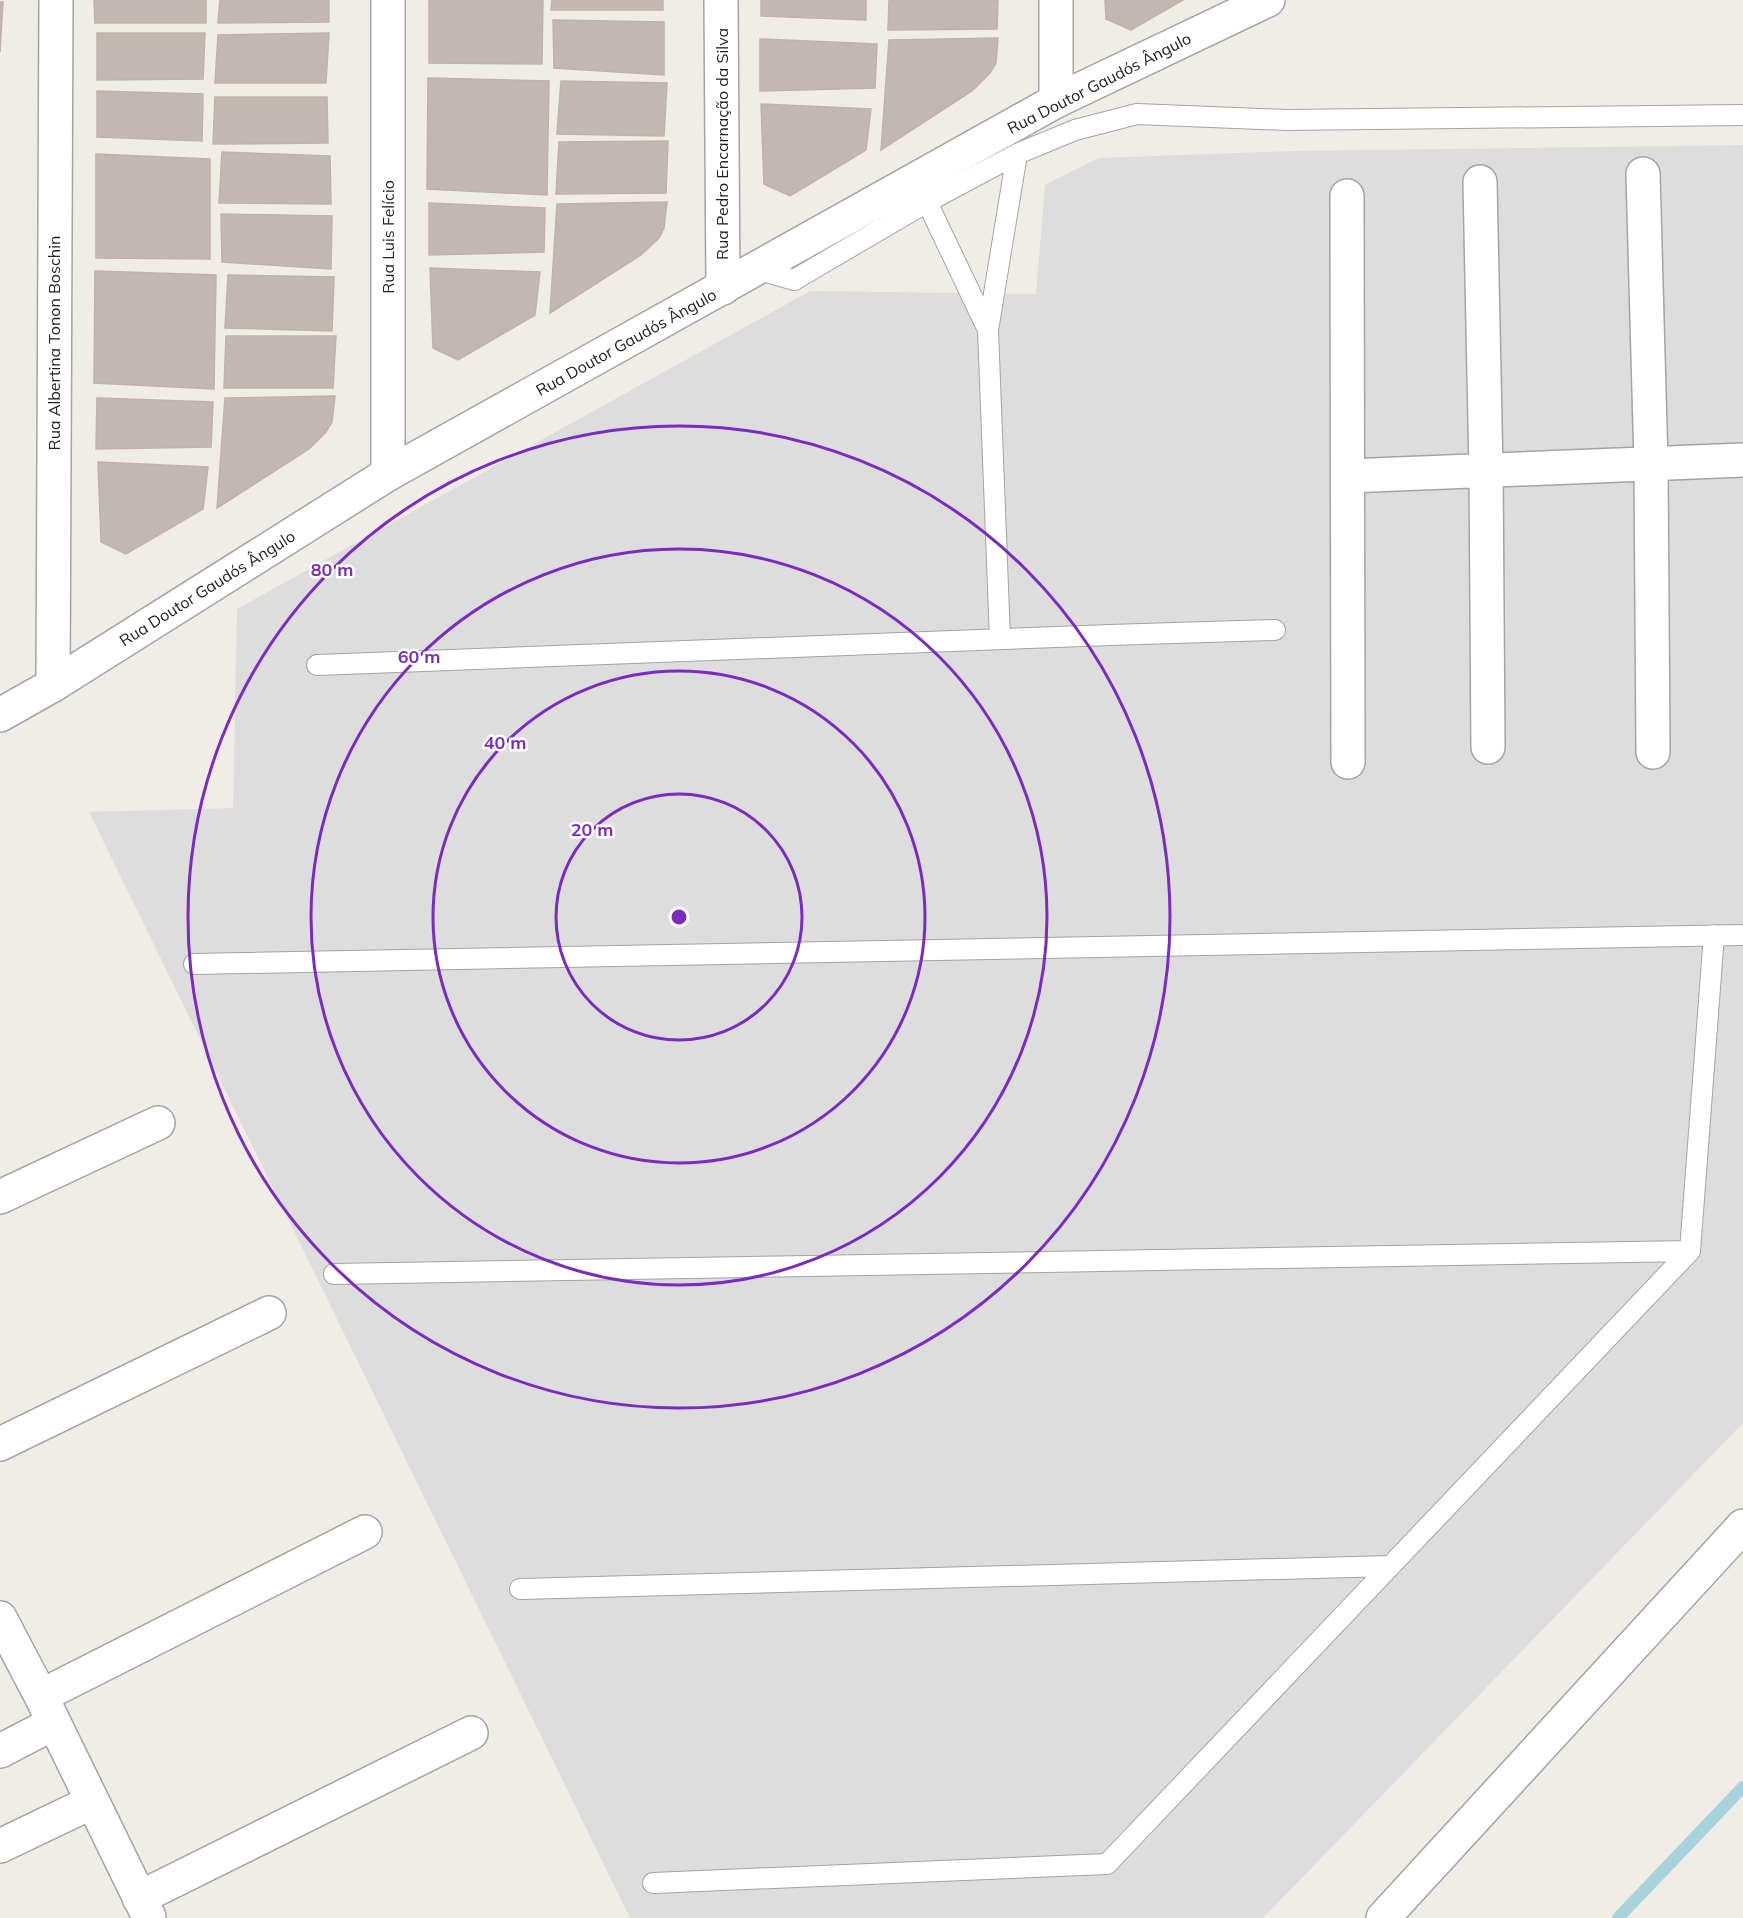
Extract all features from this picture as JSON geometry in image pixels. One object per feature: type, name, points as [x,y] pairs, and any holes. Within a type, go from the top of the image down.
[{"type":"street","name":"Rua Albertina Tonon Boschin","points":[[53,685],[56,0]]},
{"type":"street","name":"Rua Luis Felício","points":[[388,0],[388,474]]},
{"type":"street","name":"Rua Pedro Encarnação da Silva","points":[[721,0],[723,288]]},
{"type":"street","points":[[1056,0],[1056,101]]},
{"type":"street","name":"Rua Doutor Gaudós Ângulo","points":[[0,715],[53,685],[388,474],[1056,101],[1268,0]]},
{"type":"street","points":[[1643,174],[1651,464],[1653,752]]},
{"type":"street","points":[[1480,182],[1486,470],[1488,747]]},
{"type":"street","points":[[1347,196],[1348,762]]},
{"type":"street","points":[[1348,476],[1743,460]]},
{"type":"street","points":[[0,1197],[158,1123]]},
{"type":"street","points":[[0,1444],[269,1313]]},
{"type":"street","points":[[1383,1918],[1743,1526]]},
{"type":"street","points":[[0,1751],[48,1709],[365,1532]]},
{"type":"street","points":[[0,1618],[48,1709],[144,1908],[471,1733]]},
{"type":"street","points":[[0,1846],[93,1802]]},
{"type":"lane","points":[[757,269],[794,280],[927,202],[1017,153],[1075,130],[1137,114],[1286,120],[1743,115]]},
{"type":"lane","points":[[1000,639],[988,330],[1017,153]]},
{"type":"lane","points":[[927,202],[988,330]]},
{"type":"lane","points":[[317,665],[1275,630]]},
{"type":"lane","points":[[653,1883],[1107,1864],[1690,1251],[1714,935]]},
{"type":"lane","points":[[194,964],[1743,935]]},
{"type":"lane","points":[[334,1274],[1690,1251]]},
{"type":"lane","points":[[520,1589],[1390,1566]]},
{"type":"shaded area","points":[[1743,145],[1743,1423],[1263,1918],[630,1918],[89,812],[233,808],[237,609],[810,291],[1036,294],[1045,185],[1099,158],[1294,151]]},
{"type":"building","points":[[94,0],[206,0],[206,23],[95,23]]},
{"type":"building","points":[[220,0],[329,0],[329,22],[218,23]]},
{"type":"building","points":[[429,0],[543,0],[542,64],[429,63]]},
{"type":"building","points":[[552,0],[663,0],[663,10],[551,10]]},
{"type":"building","points":[[761,0],[866,0],[866,20],[761,16]]},
{"type":"building","points":[[889,0],[998,0],[997,29],[888,30]]},
{"type":"building","points":[[1105,0],[1183,0],[1131,30],[1106,19]]},
{"type":"building","points":[[0,2],[3,2],[0,52]]},
{"type":"building","points":[[553,20],[664,22],[664,75],[554,68]]},
{"type":"building","points":[[97,33],[205,33],[203,79],[97,80]]},
{"type":"building","points":[[329,33],[326,83],[215,83],[218,35]]},
{"type":"building","points":[[998,38],[996,63],[990,73],[972,91],[881,150],[889,40]]},
{"type":"building","points":[[760,39],[877,44],[875,88],[760,91]]},
{"type":"building","points":[[428,78],[549,81],[547,195],[427,189]]},
{"type":"building","points":[[561,81],[667,83],[664,136],[557,134]]},
{"type":"building","points":[[97,91],[203,94],[202,141],[97,137]]},
{"type":"building","points":[[215,97],[327,97],[328,143],[213,144]]},
{"type":"building","points":[[761,104],[871,109],[866,150],[790,196],[764,184]]},
{"type":"building","points":[[668,141],[666,193],[556,194],[559,142]]},
{"type":"building","points":[[222,152],[330,156],[331,204],[219,203]]},
{"type":"building","points":[[96,154],[210,159],[210,259],[96,258]]},
{"type":"building","points":[[667,202],[664,228],[659,238],[641,255],[550,313],[557,204]]},
{"type":"building","points":[[429,203],[545,208],[544,252],[429,255]]},
{"type":"building","points":[[221,214],[332,216],[331,269],[222,262]]},
{"type":"building","points":[[430,268],[540,272],[535,315],[458,360],[433,348]]},
{"type":"building","points":[[95,271],[216,275],[214,389],[94,383]]},
{"type":"building","points":[[228,275],[334,277],[332,331],[225,328]]},
{"type":"building","points":[[226,336],[336,336],[333,388],[224,388]]},
{"type":"building","points":[[335,396],[332,422],[326,432],[309,449],[217,508],[225,398]]},
{"type":"building","points":[[97,398],[213,402],[211,447],[96,449]]},
{"type":"building","points":[[98,462],[208,467],[203,509],[126,554],[101,542]]},
{"type":"waterway","points":[[1618,1918],[1743,1787]]}]
